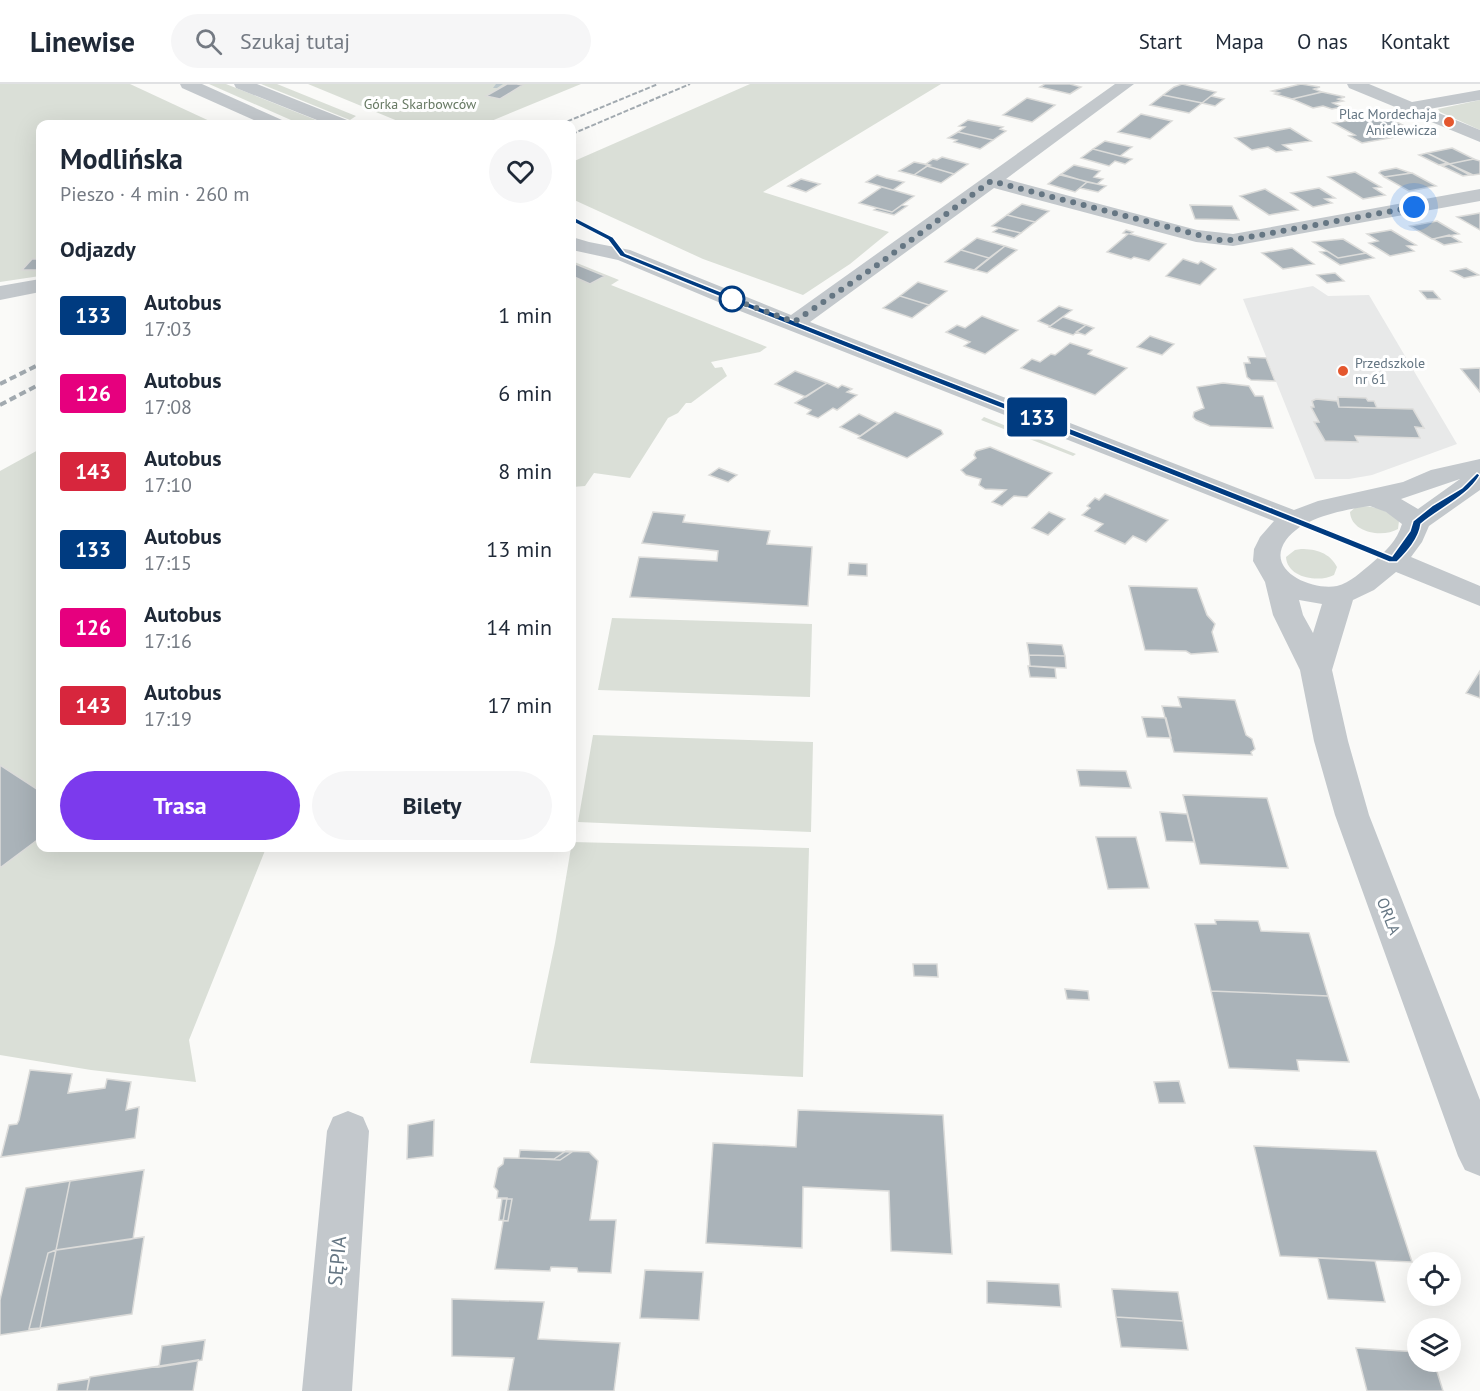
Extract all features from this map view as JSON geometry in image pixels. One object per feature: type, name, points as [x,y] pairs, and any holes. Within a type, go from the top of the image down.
[{"type":"street","points":[[188,84],[267,120]]},
{"type":"street","points":[[242,84],[331,120]]},
{"type":"street","points":[[794,322],[876,266],[1126,84]]},
{"type":"street","points":[[1355,84],[1480,137]]},
{"type":"street","points":[[1413,107],[1480,96]]},
{"type":"street","points":[[991,181],[1196,236],[1225,240],[1480,195]]},
{"type":"street","points":[[591,228],[610,238],[623,254]]},
{"type":"street","points":[[576,245],[623,254],[1296,520]]},
{"type":"street","points":[[0,292],[36,287]]},
{"type":"street","points":[[1480,467],[1440,476],[1412,488],[1323,506],[1296,520],[1272,540],[1267,551],[1269,565],[1279,580],[1289,587],[1306,593],[1340,595],[1373,577],[1393,560],[1410,538],[1416,523],[1466,490],[1480,475]]},
{"type":"street","points":[[1370,498],[1395,505],[1412,517],[1416,523]]},
{"type":"street","points":[[1393,560],[1480,597]]},
{"type":"street","name":"ORLA","points":[[1279,580],[1288,615],[1316,670],[1330,741],[1352,816],[1480,1156]]},
{"type":"street","name":"ORLA","points":[[1316,670],[1340,595]]},
{"type":"street","name":"SĘPIA","points":[[327,1391],[348,1131]]},
{"type":"shaded area","name":"Przedszkole nr 61","points":[[1313,286],[1328,296],[1369,295],[1457,444],[1372,475],[1349,479],[1315,479],[1243,299]]},
{"type":"green space","points":[[0,84],[130,84],[207,120],[36,120],[36,277],[0,282]]},
{"type":"green space","points":[[209,84],[226,84],[316,120],[291,120]]},
{"type":"green space","points":[[261,84],[277,84],[356,116],[350,120]]},
{"type":"green space","name":"Górka Skarbowców","points":[[308,84],[581,84],[494,120],[395,120]]},
{"type":"green space","points":[[750,84],[941,84],[763,192],[889,232],[850,264],[803,295],[703,259],[576,201],[576,160]]},
{"type":"green space","points":[[1480,100],[1480,130],[1438,109]]},
{"type":"green space","points":[[576,263],[619,280],[611,285],[767,347],[760,352],[711,362],[715,368],[722,367],[727,376],[668,418],[630,478],[594,473],[585,486],[576,487]]},
{"type":"green space","points":[[984,417],[1076,454],[1073,456],[981,420]]},
{"type":"green space","points":[[36,451],[36,852],[264,852],[189,1040],[196,1082],[91,1070],[0,1055],[0,471]]},
{"type":"green space","points":[[1357,506],[1385,511],[1399,521],[1398,529],[1392,532],[1376,533],[1362,529],[1356,525],[1350,512]]},
{"type":"green space","points":[[1295,550],[1317,551],[1331,558],[1337,567],[1334,575],[1320,579],[1305,577],[1292,570],[1286,557]]},
{"type":"green space","points":[[612,618],[812,624],[810,697],[598,690]]},
{"type":"green space","points":[[593,735],[813,742],[811,832],[578,822]]},
{"type":"green space","points":[[576,842],[809,848],[803,1077],[530,1063],[555,943],[570,852],[576,852]]},
{"type":"building","points":[[507,84],[523,85],[500,99],[486,96]]},
{"type":"building","points":[[1045,84],[1070,84],[1081,87],[1070,94],[1040,87]]},
{"type":"building","points":[[1182,84],[1216,92],[1202,103],[1163,95]]},
{"type":"building","points":[[1301,84],[1320,87],[1314,89],[1322,92],[1292,99],[1272,91]]},
{"type":"building","points":[[1322,92],[1345,97],[1338,99],[1343,101],[1333,103],[1342,107],[1313,108],[1292,99]]},
{"type":"building","points":[[1163,95],[1202,103],[1189,113],[1150,105]]},
{"type":"building","points":[[1211,96],[1224,99],[1215,106],[1202,103]]},
{"type":"building","points":[[1027,98],[1055,105],[1032,122],[1003,115]]},
{"type":"building","points":[[1141,114],[1172,121],[1150,139],[1118,132]]},
{"type":"building","points":[[1383,115],[1418,133],[1362,143],[1349,136],[1355,135],[1333,123]]},
{"type":"building","points":[[968,120],[1003,127],[1000,129],[1006,131],[993,140],[958,132],[965,127],[959,126]]},
{"type":"building","points":[[1290,128],[1311,141],[1283,145],[1291,150],[1276,152],[1268,147],[1252,150],[1235,138]]},
{"type":"building","points":[[958,132],[993,140],[980,149],[954,142],[957,140],[948,138]]},
{"type":"building","points":[[1105,141],[1132,147],[1120,156],[1093,149]]},
{"type":"building","points":[[1452,148],[1474,159],[1449,164],[1427,153]]},
{"type":"building","points":[[1093,149],[1132,159],[1125,164],[1115,161],[1109,166],[1081,158]]},
{"type":"building","points":[[1427,153],[1448,163],[1439,165],[1419,155]]},
{"type":"building","points":[[942,157],[968,164],[954,174],[927,166],[930,165],[926,164],[933,159],[937,160]]},
{"type":"building","points":[[1473,159],[1480,161],[1480,174],[1473,175],[1449,164]]},
{"type":"building","points":[[914,162],[929,165],[914,175],[899,171]]},
{"type":"building","points":[[1449,164],[1470,175],[1463,176],[1442,166]]},
{"type":"building","points":[[1074,165],[1100,171],[1094,177],[1103,179],[1097,184],[1060,175]]},
{"type":"building","points":[[927,166],[954,174],[941,183],[914,175]]},
{"type":"building","points":[[1396,168],[1411,173],[1385,177],[1379,173],[1381,171]]},
{"type":"building","points":[[1355,172],[1381,187],[1374,188],[1385,195],[1363,199],[1328,177]]},
{"type":"building","points":[[1412,173],[1436,186],[1409,191],[1384,177]]},
{"type":"building","points":[[1061,174],[1087,182],[1075,192],[1048,184]]},
{"type":"building","points":[[877,175],[904,182],[893,190],[866,182]]},
{"type":"building","points":[[801,179],[820,184],[806,192],[788,186]]},
{"type":"building","points":[[1087,182],[1106,186],[1098,192],[1080,188]]},
{"type":"building","points":[[882,187],[914,196],[892,212],[859,203]]},
{"type":"building","points":[[1319,188],[1335,198],[1325,199],[1332,203],[1313,207],[1291,193]]},
{"type":"building","points":[[1265,189],[1298,210],[1269,215],[1240,196]]},
{"type":"building","points":[[1022,204],[1049,211],[1035,222],[1007,215]]},
{"type":"building","points":[[902,205],[907,206],[894,215],[874,210],[877,208],[892,212]]},
{"type":"building","points":[[1190,205],[1232,206],[1239,220],[1195,219]]},
{"type":"building","points":[[1480,213],[1480,230],[1457,217]]},
{"type":"building","points":[[1007,215],[1035,222],[1021,233],[992,226]]},
{"type":"building","points":[[1437,221],[1459,234],[1432,239],[1410,226]]},
{"type":"building","points":[[999,228],[1021,233],[1014,238],[993,232]]},
{"type":"building","points":[[1126,230],[1133,232],[1130,234],[1166,244],[1149,261],[1134,257],[1131,259],[1107,252],[1128,234],[1123,233]]},
{"type":"building","points":[[1391,230],[1416,245],[1407,246],[1414,251],[1390,256],[1369,243],[1378,241],[1367,234]]},
{"type":"building","points":[[1449,235],[1461,242],[1444,245],[1433,239]]},
{"type":"building","points":[[977,238],[1005,246],[989,258],[961,250]]},
{"type":"building","points":[[1343,239],[1366,253],[1338,258],[1313,242]]},
{"type":"building","points":[[1005,246],[1017,250],[987,273],[975,270]]},
{"type":"building","points":[[1292,248],[1314,264],[1283,269],[1262,253]]},
{"type":"building","points":[[961,250],[989,258],[974,270],[945,262]]},
{"type":"building","points":[[1327,251],[1338,258],[1366,253],[1374,258],[1340,265],[1320,252]]},
{"type":"building","points":[[32,259],[36,259],[36,270],[22,270]]},
{"type":"building","points":[[1183,259],[1198,264],[1201,261],[1216,269],[1200,285],[1166,276]]},
{"type":"building","points":[[576,265],[605,276],[590,284],[576,278]]},
{"type":"building","points":[[1466,268],[1479,275],[1464,278],[1451,271]]},
{"type":"building","points":[[1335,273],[1344,281],[1327,283],[1317,275]]},
{"type":"building","points":[[918,282],[947,291],[929,305],[900,296]]},
{"type":"building","points":[[1420,291],[1433,291],[1440,299],[1427,299]]},
{"type":"building","points":[[900,296],[929,305],[912,318],[883,308]]},
{"type":"building","points":[[1059,306],[1072,310],[1050,326],[1038,321]]},
{"type":"building","points":[[982,316],[1018,330],[985,354],[964,346],[970,342],[946,332],[957,325],[965,328]]},
{"type":"building","points":[[1063,317],[1086,325],[1073,335],[1049,327]]},
{"type":"building","points":[[1086,325],[1094,328],[1085,335],[1076,332]]},
{"type":"building","points":[[1150,336],[1174,344],[1162,355],[1137,347]]},
{"type":"building","points":[[1070,343],[1092,350],[1088,354],[1127,368],[1095,395],[1021,368],[1032,359],[1040,362],[1051,354],[1055,355]]},
{"type":"building","points":[[1248,357],[1266,358],[1275,381],[1251,380],[1247,377],[1244,363],[1250,363]]},
{"type":"building","points":[[1480,368],[1480,392],[1461,369]]},
{"type":"building","points":[[795,371],[827,383],[806,397],[775,384]]},
{"type":"building","points":[[827,383],[838,388],[842,385],[852,389],[847,392],[857,395],[837,410],[833,408],[818,418],[807,414],[811,410],[795,403]]},
{"type":"building","points":[[1223,383],[1249,386],[1255,396],[1263,396],[1273,428],[1210,426],[1196,420],[1193,417],[1194,412],[1204,408],[1197,387]]},
{"type":"building","points":[[1338,397],[1366,398],[1368,401],[1374,401],[1377,408],[1339,407]]},
{"type":"building","points":[[1316,399],[1337,401],[1339,407],[1413,409],[1424,428],[1415,427],[1420,438],[1355,436],[1358,442],[1325,441],[1314,422],[1319,422],[1311,407],[1314,407],[1312,401]]},
{"type":"building","points":[[895,412],[941,430],[943,434],[907,458],[858,438]]},
{"type":"building","points":[[859,414],[878,423],[860,436],[840,427]]},
{"type":"building","points":[[990,447],[1052,473],[1027,497],[1014,496],[1002,506],[992,502],[1006,490],[985,489],[979,485],[981,479],[966,475],[961,470],[976,458],[974,455],[976,451]]},
{"type":"building","points":[[719,468],[737,475],[728,482],[709,475]]},
{"type":"building","points":[[1105,494],[1168,520],[1146,542],[1133,536],[1125,544],[1095,531],[1103,524],[1082,515],[1090,508],[1087,506],[1095,498],[1099,500]]},
{"type":"building","points":[[653,512],[685,515],[683,522],[770,531],[767,544],[812,547],[808,606],[630,597],[639,557],[717,561],[718,551],[642,543]]},
{"type":"building","points":[[1049,512],[1065,519],[1048,535],[1032,528]]},
{"type":"building","points":[[849,563],[867,564],[867,576],[848,575]]},
{"type":"building","points":[[1129,586],[1197,588],[1207,615],[1215,624],[1212,632],[1218,652],[1191,654],[1186,651],[1145,650]]},
{"type":"building","points":[[1027,643],[1062,645],[1065,656],[1029,655]]},
{"type":"building","points":[[1029,655],[1065,656],[1066,668],[1030,666]]},
{"type":"building","points":[[1028,666],[1055,668],[1056,678],[1030,677]]},
{"type":"building","points":[[1480,671],[1480,698],[1466,693]]},
{"type":"building","points":[[1178,697],[1235,700],[1246,735],[1252,739],[1255,749],[1251,752],[1252,755],[1174,752],[1162,706],[1181,707]]},
{"type":"building","points":[[1142,717],[1166,718],[1171,738],[1147,737]]},
{"type":"building","points":[[0,765],[36,788],[36,841],[0,868]]},
{"type":"building","points":[[1077,770],[1126,771],[1131,788],[1080,786]]},
{"type":"building","points":[[1183,795],[1267,798],[1288,868],[1200,864]]},
{"type":"building","points":[[1160,812],[1187,814],[1194,842],[1166,841]]},
{"type":"building","points":[[1096,837],[1136,837],[1149,888],[1108,889]]},
{"type":"building","points":[[1215,920],[1258,921],[1261,931],[1309,933],[1328,996],[1211,991],[1195,924],[1216,924]]},
{"type":"building","points":[[913,964],[937,964],[938,977],[914,976]]},
{"type":"building","points":[[1065,989],[1088,991],[1089,1000],[1067,999]]},
{"type":"building","points":[[1211,991],[1328,996],[1349,1062],[1297,1060],[1299,1071],[1229,1068]]},
{"type":"building","points":[[30,1070],[72,1074],[68,1093],[105,1088],[107,1079],[131,1082],[126,1110],[139,1107],[135,1138],[1,1157],[9,1125],[17,1124],[19,1120]]},
{"type":"building","points":[[1179,1081],[1185,1103],[1159,1103],[1154,1082]]},
{"type":"building","points":[[798,1110],[943,1115],[952,1254],[891,1251],[889,1191],[803,1187],[802,1248],[706,1243],[713,1143],[796,1147]]},
{"type":"building","points":[[434,1120],[433,1156],[407,1159],[408,1125]]},
{"type":"building","points":[[1254,1146],[1376,1151],[1409,1252],[1407,1262],[1280,1256]]},
{"type":"building","points":[[520,1150],[572,1152],[560,1160],[519,1158]]},
{"type":"building","points":[[566,1151],[589,1152],[598,1161],[590,1220],[616,1220],[611,1273],[578,1272],[577,1268],[551,1267],[550,1271],[495,1269],[507,1198],[497,1198],[498,1191],[494,1187],[498,1168],[503,1164],[504,1158],[554,1159]]},
{"type":"building","points":[[144,1170],[133,1239],[56,1250],[70,1181]]},
{"type":"building","points":[[70,1181],[56,1250],[48,1253],[29,1329],[40,1329],[0,1335],[0,1300],[26,1188]]},
{"type":"building","points":[[502,1199],[512,1199],[508,1221],[499,1220]]},
{"type":"building","points":[[144,1237],[132,1314],[40,1328],[56,1250]]},
{"type":"building","points":[[56,1250],[40,1328],[29,1329],[48,1253]]},
{"type":"building","points":[[1318,1258],[1375,1261],[1385,1302],[1328,1299]]},
{"type":"building","points":[[645,1270],[703,1272],[699,1320],[640,1318]]},
{"type":"building","points":[[987,1281],[1059,1284],[1061,1307],[987,1303]]},
{"type":"building","points":[[1112,1289],[1178,1292],[1183,1321],[1116,1317]]},
{"type":"building","points":[[452,1299],[544,1302],[538,1339],[620,1343],[614,1391],[508,1391],[514,1358],[452,1356]]},
{"type":"building","points":[[1116,1317],[1183,1321],[1188,1350],[1121,1347]]},
{"type":"building","points":[[205,1340],[202,1360],[159,1367],[162,1346]]},
{"type":"building","points":[[1356,1348],[1407,1351],[1407,1372],[1437,1372],[1443,1391],[1367,1391]]},
{"type":"building","points":[[198,1360],[193,1391],[87,1391],[90,1377]]},
{"type":"building","points":[[89,1379],[87,1391],[57,1391],[58,1384]]},
{"type":"waterway","points":[[495,87],[500,84]]},
{"type":"railway","points":[[571,120],[658,84]]},
{"type":"railway","points":[[576,132],[690,84]]},
{"type":"railway","points":[[0,384],[36,366]]},
{"type":"railway","points":[[0,405],[36,386]]},
{"type":"bus line","name":"133","points":[[576,221],[610,238],[623,254],[743,304],[1224,490],[1393,560],[1404,549],[1415,531],[1416,523],[1466,490],[1480,475]]},
{"type":"place","name":"Plac Mordechaja Anielewicza","points":[[1449,122]]},
{"type":"place","name":"Przedszkole nr 61","points":[[1343,371]]},
{"type":"route","points":[[732,299],[724,296],[794,322],[876,266],[991,181],[1218,240],[1233,240],[1414,207]]}]
